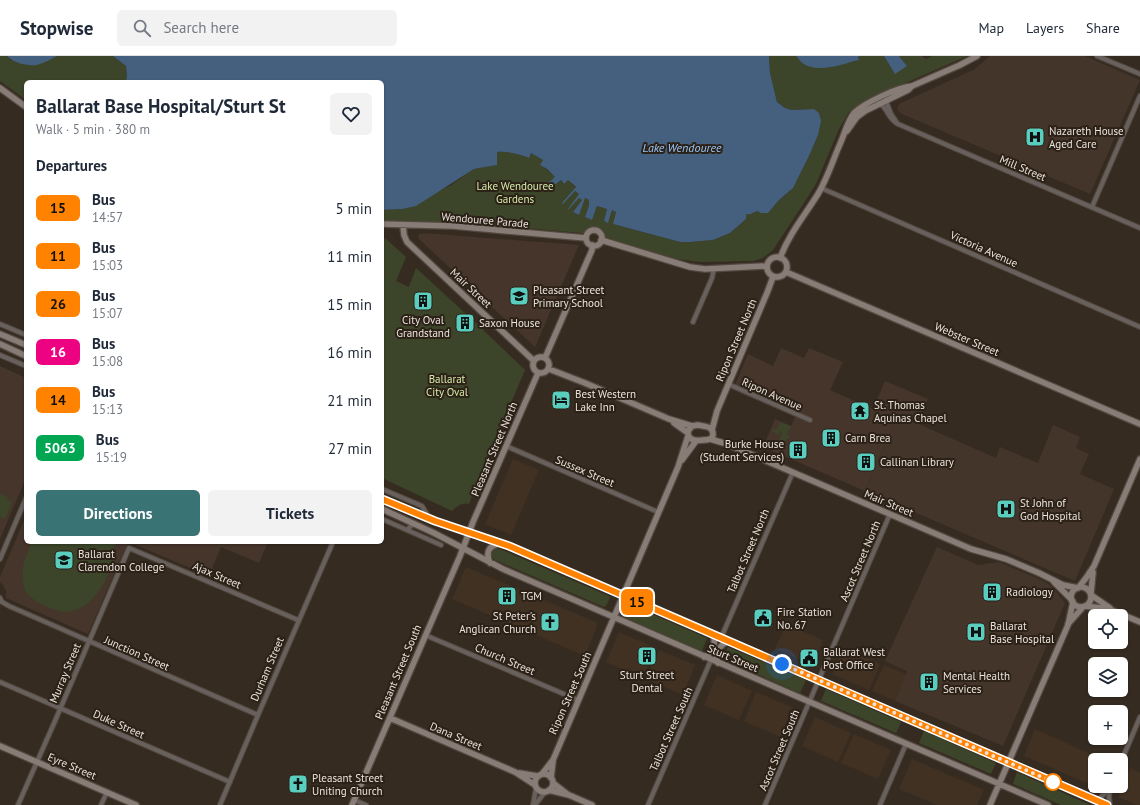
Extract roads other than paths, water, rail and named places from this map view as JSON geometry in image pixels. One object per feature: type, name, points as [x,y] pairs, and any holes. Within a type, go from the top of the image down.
[{"type":"street","points":[[780,258],[791,235],[822,188],[844,134],[860,114],[879,100],[960,65],[977,56]]},
{"type":"street","points":[[1097,56],[1140,74]]},
{"type":"street","points":[[0,83],[7,92]]},
{"type":"street","points":[[879,100],[886,101],[908,90],[912,86]]},
{"type":"street","points":[[0,88],[24,105]]},
{"type":"street","points":[[1092,207],[1140,96]]},
{"type":"street","name":"Mill Street","points":[[879,100],[890,119],[898,124],[1140,228]]},
{"type":"street","points":[[886,101],[892,116],[898,124]]},
{"type":"street","name":"Victoria Avenue","points":[[822,188],[1140,327]]},
{"type":"street","name":"Wendouree Parade","points":[[384,224],[452,226],[586,238]]},
{"type":"street","name":"Mair Street","points":[[403,225],[404,235],[407,242],[534,361]]},
{"type":"street","points":[[595,231],[599,233],[601,240],[598,245],[592,246],[588,243],[586,238],[588,233],[595,231]]},
{"type":"street","points":[[601,240],[681,265],[696,268],[766,266]]},
{"type":"street","points":[[544,358],[592,250],[592,246]]},
{"type":"street","points":[[774,257],[780,258],[786,262],[787,265],[786,272],[782,276],[776,277],[773,277],[768,273],[766,266],[768,261],[774,257]]},
{"type":"street","points":[[693,322],[712,277],[714,268]]},
{"type":"street","name":"Webster Street","points":[[786,272],[1140,424]]},
{"type":"street","name":"Ripon Street North","points":[[710,439],[712,436],[717,410],[773,277]]},
{"type":"street","points":[[0,324],[24,334]]},
{"type":"street","points":[[0,334],[24,345]]},
{"type":"street","points":[[0,344],[24,355]]},
{"type":"street","points":[[0,355],[24,365]]},
{"type":"street","points":[[538,358],[544,358],[550,363],[549,369],[545,373],[538,373],[533,368],[534,361],[538,358]]},
{"type":"street","points":[[549,369],[668,419],[692,426],[688,431],[678,467],[622,595]]},
{"type":"street","name":"Pleasant Street North","points":[[463,548],[538,373]]},
{"type":"street","name":"Ripon Avenue","points":[[728,384],[810,420]]},
{"type":"street","name":"Ripon Street North","points":[[705,427],[717,410]]},
{"type":"street","points":[[668,419],[688,435],[690,439],[696,441],[710,439]]},
{"type":"street","name":"Mair Street","points":[[692,426],[705,427],[713,431],[727,444]]},
{"type":"street","name":"Mair Street","points":[[710,439],[727,444],[971,549],[1006,559],[1044,575],[1063,585],[1078,587]]},
{"type":"street","points":[[678,467],[696,441]]},
{"type":"street","name":"Sussex Street","points":[[506,446],[658,512]]},
{"type":"street","points":[[990,805],[1068,625],[1072,593],[1086,578],[1094,566],[1140,459]]},
{"type":"street","name":"Talbot Street North","points":[[721,638],[793,472]]},
{"type":"street","points":[[384,490],[422,506],[429,519]]},
{"type":"street","name":"Sturt Street","points":[[384,500],[429,519],[501,543],[1009,762],[1098,803],[1109,805]]},
{"type":"street","points":[[0,558],[24,503]]},
{"type":"street","name":"Sturt Street","points":[[384,510],[414,523],[491,563],[711,660],[1048,805]]},
{"type":"street","name":"Ascot Street North","points":[[809,702],[890,514]]},
{"type":"street","points":[[384,520],[441,545]]},
{"type":"street","points":[[407,530],[414,523]]},
{"type":"street","points":[[491,563],[488,558],[489,550],[493,545],[501,543]]},
{"type":"street","name":"Durham Street","points":[[220,805],[298,620],[332,544]]},
{"type":"street","name":"Ajax Street","points":[[129,548],[298,620]]},
{"type":"street","name":"Murray Street","points":[[18,805],[129,548]]},
{"type":"street","name":"Pleasant Street South","points":[[353,802],[463,548]]},
{"type":"street","points":[[1068,625],[1084,606],[1090,602],[1094,566]]},
{"type":"street","name":"Mair Street","points":[[1044,575],[1072,601]]},
{"type":"street","points":[[1078,587],[1086,588],[1091,594],[1112,609]]},
{"type":"street","name":"Ripon Street South","points":[[540,775],[553,760],[622,595]]},
{"type":"street","name":"Junction Street","points":[[0,598],[2,602],[9,606],[258,715]]},
{"type":"street","points":[[1072,601],[1077,606],[1106,609]]},
{"type":"street","name":"Junction Street","points":[[0,604],[9,606]]},
{"type":"street","points":[[1128,617],[1140,622]]},
{"type":"street","name":"Church Street","points":[[425,635],[578,700]]},
{"type":"street","points":[[704,656],[712,651],[714,646],[714,635]]},
{"type":"street","points":[[718,663],[716,653],[719,648],[728,641]]},
{"type":"street","name":"Talbot Street South","points":[[648,805],[711,660]]},
{"type":"street","name":"Duke Street","points":[[0,682],[230,782]]},
{"type":"street","name":"Ascot Street South","points":[[765,805],[809,702]]},
{"type":"street","points":[[1125,753],[1140,717]]},
{"type":"street","name":"Dana Street","points":[[390,718],[515,772],[536,787]]},
{"type":"street","points":[[880,805],[906,744]]},
{"type":"street","name":"Eyre Street","points":[[0,746],[136,805]]},
{"type":"street","points":[[534,805],[552,787],[553,760]]},
{"type":"street","name":"Dana Street","points":[[515,772],[540,775]]},
{"type":"street","points":[[534,805],[536,787],[535,780],[540,775],[547,775],[569,795]]},
{"type":"street","points":[[536,787],[540,791],[569,795],[592,805]]},
{"type":"street","points":[[102,805],[107,792]]},
{"type":"street","points":[[1098,803],[1106,793]]},
{"type":"street","points":[[1109,793],[1109,805]]},
{"type":"street","points":[[353,802],[366,805]]},
{"type":"water","points":[[7,56],[57,56],[41,64],[33,65],[17,62]]},
{"type":"water","name":"Lake Wendouree","points":[[113,56],[769,56],[770,73],[777,102],[785,108],[792,110],[814,109],[819,113],[821,121],[818,135],[793,188],[779,200],[768,213],[761,213],[757,211],[747,214],[746,219],[730,233],[713,240],[680,242],[613,224],[616,212],[612,210],[608,223],[604,221],[607,209],[597,206],[592,220],[585,217],[589,200],[585,198],[579,215],[573,212],[582,200],[579,198],[568,209],[579,194],[575,191],[563,204],[562,203],[576,187],[568,180],[564,184],[561,180],[552,187],[548,183],[555,177],[547,169],[540,165],[543,160],[531,153],[529,158],[513,153],[497,152],[497,165],[474,169],[416,206],[402,209],[384,210],[384,80],[126,80],[126,66]]},
{"type":"water","points":[[796,56],[860,56],[858,57],[859,60],[838,66],[815,68],[802,63]]},
{"type":"water","points":[[884,56],[899,56],[907,66],[895,74]]},
{"type":"place","name":"Nazareth House Aged Care","points":[[1035,137]]},
{"type":"place","name":"Pleasant Street Primary School","points":[[519,296]]},
{"type":"place","name":"City Oval Grandstand","points":[[423,301]]},
{"type":"place","name":"Saxon House","points":[[465,323]]},
{"type":"place","name":"Best Western Lake Inn","points":[[561,400]]},
{"type":"place","name":"St. Thomas Aquinas Chapel","points":[[860,411]]},
{"type":"place","name":"Carn Brea","points":[[831,438]]},
{"type":"place","name":"Burke House (Student Services)","points":[[798,450]]},
{"type":"place","name":"Callinan Library","points":[[866,462]]},
{"type":"place","name":"St John of God Hospital","points":[[1006,509]]},
{"type":"place","name":"Ballarat Clarendon College","points":[[64,560]]},
{"type":"place","name":"Radiology","points":[[992,592]]},
{"type":"place","name":"TGM","points":[[507,596]]},
{"type":"place","name":"Fire Station No. 67","points":[[763,618]]},
{"type":"place","name":"St Peter's Anglican Church","points":[[550,622]]},
{"type":"place","name":"Ballarat Base Hospital","points":[[976,632]]},
{"type":"place","name":"Sturt Street Dental","points":[[647,656]]},
{"type":"place","name":"Ballarat West Post Office","points":[[809,658]]},
{"type":"place","name":"Mental Health Services","points":[[929,682]]},
{"type":"place","name":"Pleasant Street Uniting Church","points":[[298,784]]},
{"type":"park label","name":"Lake Wendouree Gardens","points":[[515,192]]},
{"type":"park label","name":"Ballarat City Oval","points":[[447,385]]}]
